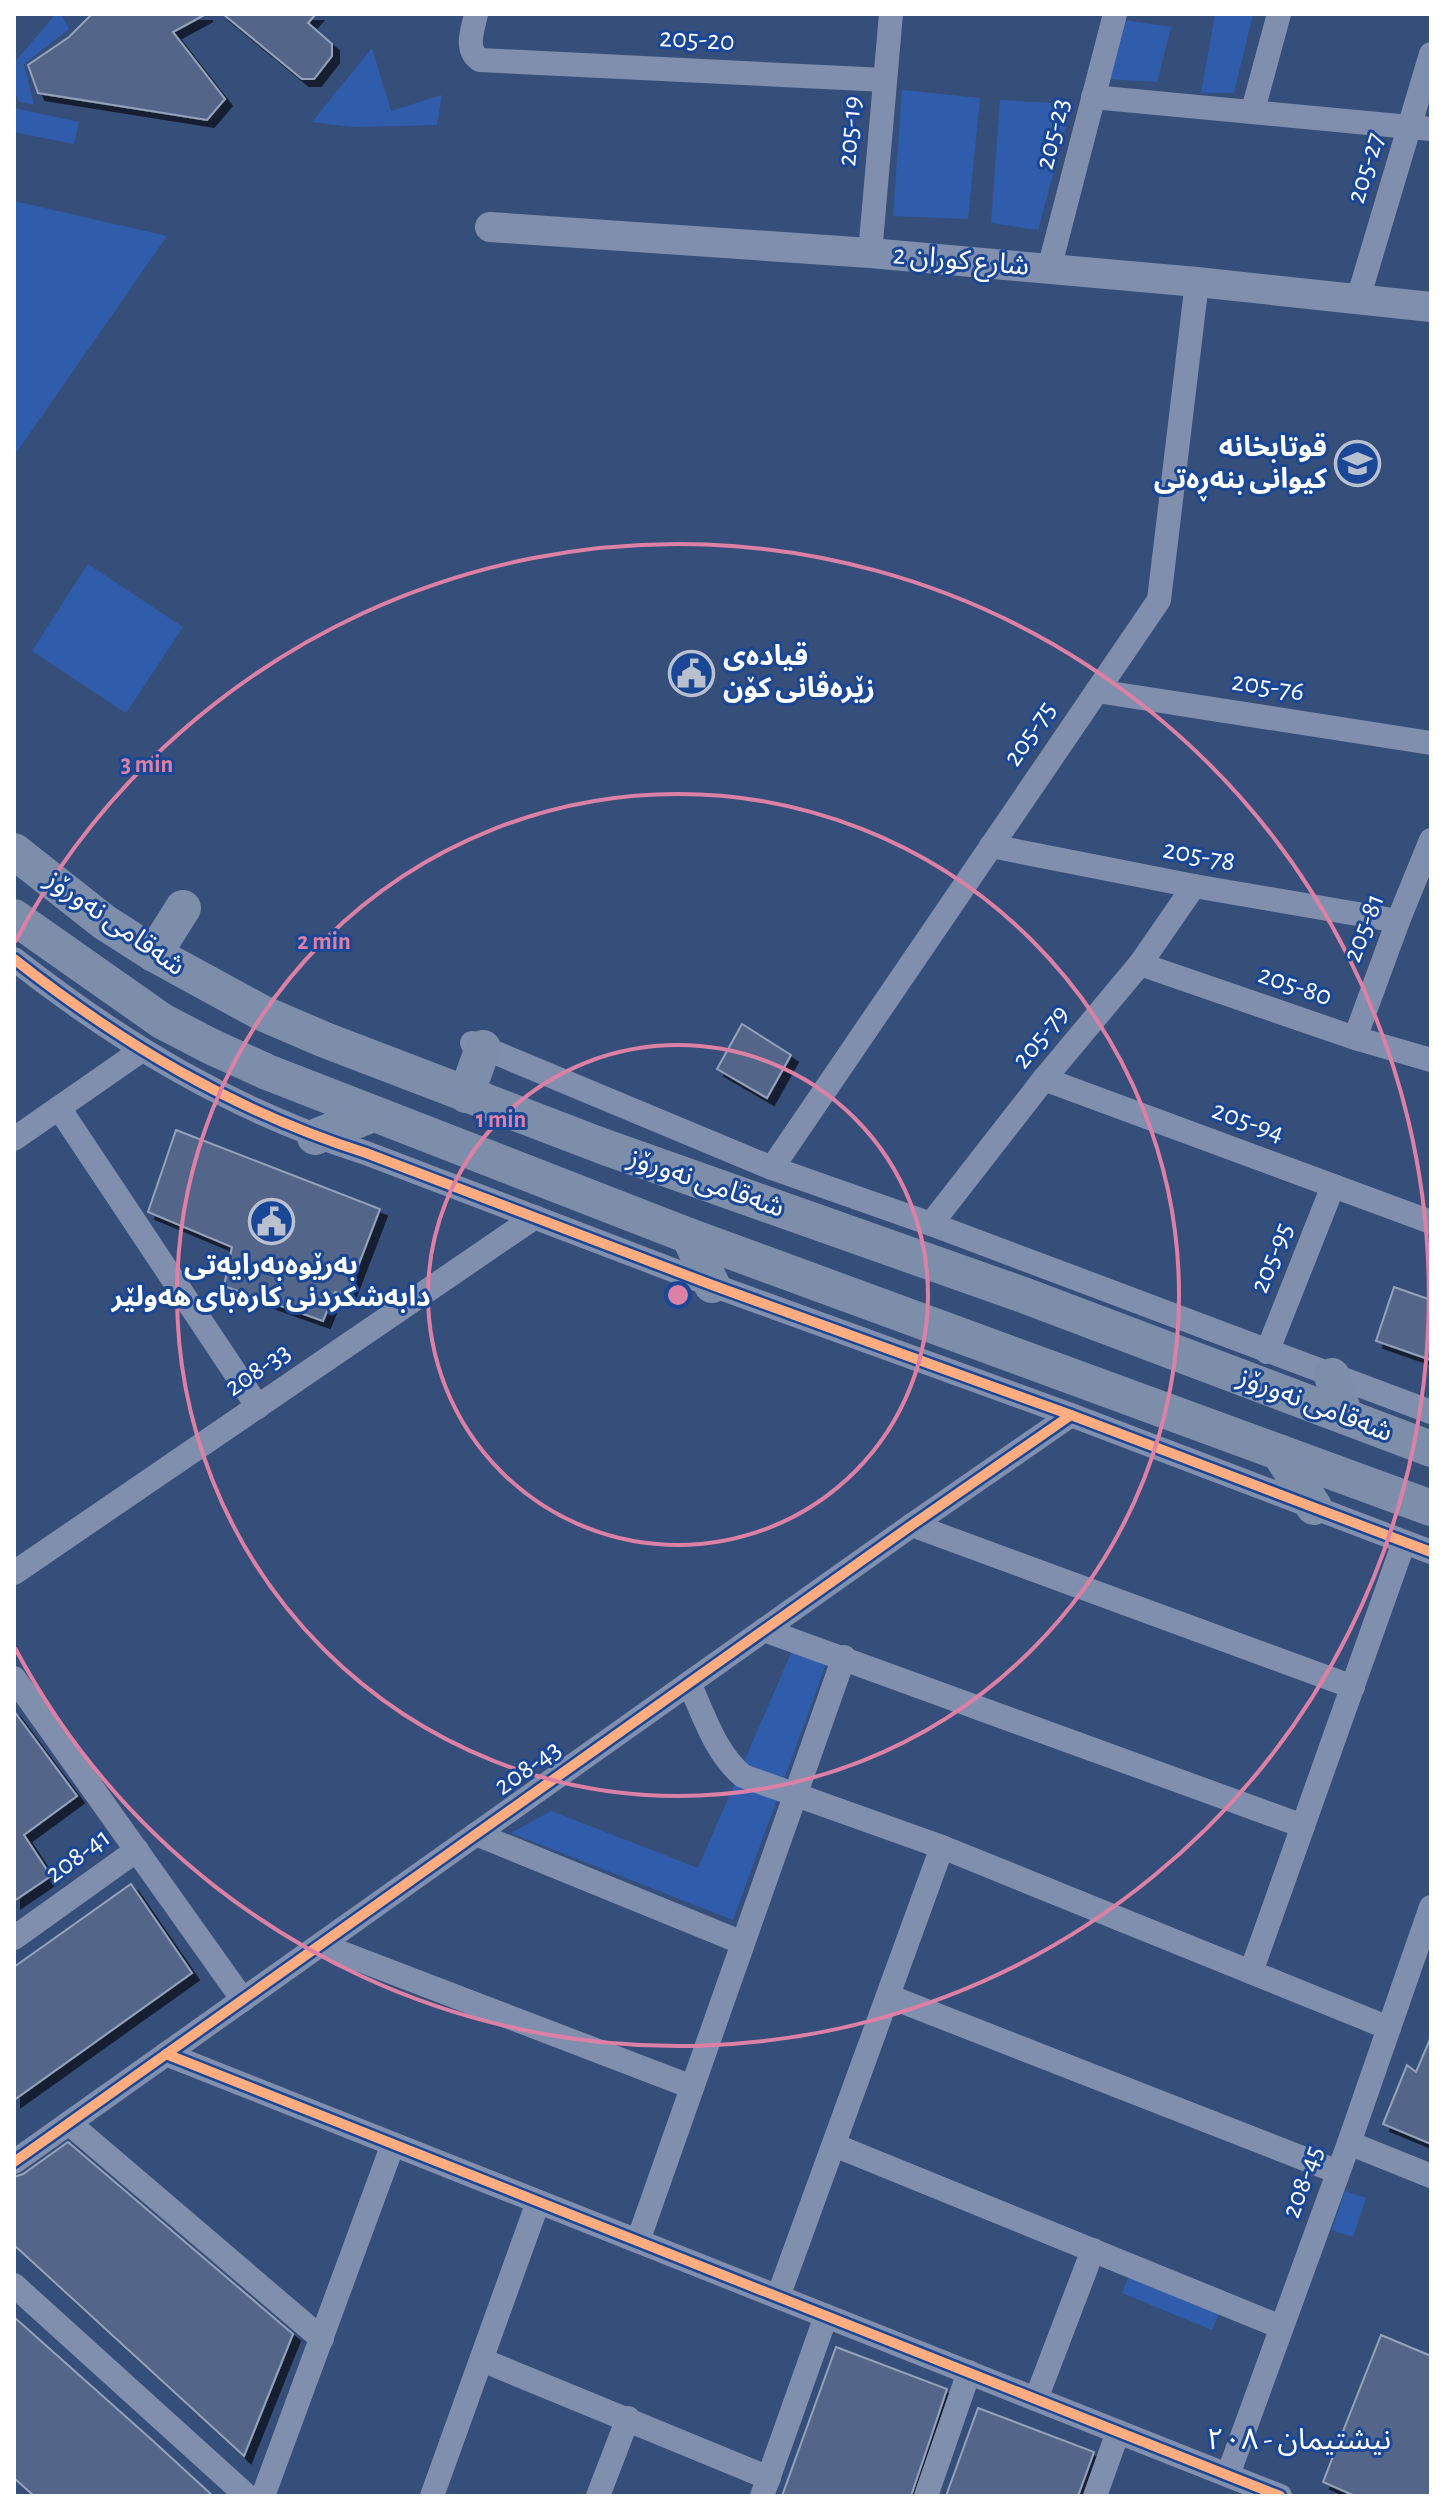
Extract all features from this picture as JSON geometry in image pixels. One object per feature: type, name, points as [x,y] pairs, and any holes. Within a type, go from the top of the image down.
[{"type":"main road","name":"شەقامی نەورۆز","points":[[14,851],[104,922],[154,954],[275,1019],[602,1146],[1026,1296],[1431,1449]]},
{"type":"main road","points":[[154,954],[183,908]]},
{"type":"main road","name":"شەقامی نەورۆز","points":[[14,917],[162,1021],[267,1072],[689,1236],[1431,1508]]},
{"type":"main road","points":[[466,1095],[478,1046]]},
{"type":"main road","points":[[315,1137],[373,1114]]},
{"type":"main road","points":[[584,1196],[602,1146]]},
{"type":"main road","points":[[689,1236],[712,1285]]},
{"type":"main road","points":[[1332,1376],[1345,1416]]},
{"type":"main road","points":[[1279,1452],[1314,1507]]},
{"type":"street","name":"205-20","points":[[476,14],[470,42],[472,53],[480,60],[885,80]]},
{"type":"street","name":"205-19","points":[[870,253],[891,14]]},
{"type":"street","name":"205-23","points":[[1049,269],[1115,14]]},
{"type":"street","points":[[1253,110],[1279,14]]},
{"type":"street","name":"205-27","points":[[1358,299],[1420,128],[1431,54]]},
{"type":"street","points":[[1093,97],[1420,128]]},
{"type":"street","name":"شارع كوران 2","points":[[490,227],[870,253],[1197,282],[1431,307]]},
{"type":"street","name":"205-75","points":[[772,1168],[1159,600],[1197,282]]},
{"type":"street","name":"205-76","points":[[1097,691],[1431,743]]},
{"type":"street","name":"205-81","points":[[1355,1038],[1431,840]]},
{"type":"street","name":"205-78","points":[[991,846],[1194,886],[1398,921]]},
{"type":"street","name":"205-79","points":[[931,1224],[1044,1079],[1140,964],[1194,886]]},
{"type":"street","points":[[14,959],[78,1010],[142,1050],[203,1086],[315,1137],[366,1153],[712,1285],[1071,1415],[1431,1552]]},
{"type":"street","name":"205-80","points":[[1140,964],[1355,1038],[1431,1060]]},
{"type":"street","points":[[478,1046],[772,1168],[931,1224],[1431,1412]]},
{"type":"street","points":[[14,1139],[142,1050]]},
{"type":"street","name":"205-94","points":[[1044,1079],[1431,1222]]},
{"type":"street","points":[[59,1108],[258,1407]]},
{"type":"street","name":"205-95","points":[[1267,1352],[1333,1186]]},
{"type":"street","name":"208-33","points":[[14,1573],[535,1217]]},
{"type":"street","name":"208-43","points":[[14,2162],[1071,1415]]},
{"type":"street","points":[[912,1525],[1353,1687]]},
{"type":"street","points":[[1251,1972],[1404,1542]]},
{"type":"street","points":[[764,1630],[1303,1826]]},
{"type":"street","points":[[638,2241],[844,1657]]},
{"type":"street","points":[[14,1678],[243,2000]]},
{"type":"street","points":[[689,1683],[729,1765],[743,1776],[942,1847],[1389,2028]]},
{"type":"street","points":[[476,1834],[743,1943]]},
{"type":"street","points":[[778,2297],[942,1847]]},
{"type":"street","name":"208-41","points":[[14,1938],[137,1850]]},
{"type":"street","name":"208-45","points":[[1228,2475],[1431,1907]]},
{"type":"street","points":[[321,1945],[692,2087]]},
{"type":"street","points":[[888,1996],[1338,2172]]},
{"type":"street","points":[[166,2054],[1280,2496]]},
{"type":"street","points":[[69,2123],[322,2339]]},
{"type":"street","points":[[1349,2143],[1431,2176]]},
{"type":"street","points":[[263,2496],[393,2144]]},
{"type":"street","points":[[834,2145],[1281,2327]]},
{"type":"street","points":[[432,2496],[538,2202]]},
{"type":"street","points":[[1036,2399],[1093,2250]]},
{"type":"street","points":[[14,2285],[247,2496]]},
{"type":"street","points":[[482,2360],[628,2418],[766,2487],[826,2316]]},
{"type":"street","points":[[926,2496],[969,2372]]},
{"type":"street","points":[[598,2496],[628,2418]]},
{"type":"street","points":[[1095,2496],[1118,2432]]},
{"type":"shaded area","points":[[1215,14],[1253,14],[1234,93],[1201,93]]},
{"type":"shaded area","points":[[62,15],[69,29],[24,64],[34,105],[18,101],[14,88],[14,63],[54,16]]},
{"type":"shaded area","points":[[1123,20],[1171,27],[1157,82],[1108,79]]},
{"type":"shaded area","points":[[372,48],[391,111],[442,95],[437,125],[353,127],[312,122]]},
{"type":"shaded area","points":[[902,90],[980,98],[968,219],[893,216]]},
{"type":"shaded area","points":[[1000,100],[1072,104],[1038,230],[991,223]]},
{"type":"shaded area","points":[[14,108],[79,122],[74,144],[14,132]]},
{"type":"shaded area","points":[[14,201],[167,236],[14,456]]},
{"type":"shaded area","points":[[88,564],[183,627],[126,713],[32,651]]},
{"type":"shaded area","points":[[792,1651],[826,1664],[733,1920],[511,1833],[551,1811],[698,1868]]},
{"type":"shaded area","points":[[1345,2191],[1366,2198],[1353,2237],[1332,2230]]},
{"type":"shaded area","points":[[1130,2273],[1221,2309],[1212,2330],[1122,2293]]},
{"type":"building","points":[[92,14],[206,14],[173,32],[225,99],[207,120],[38,93],[28,65],[69,37]]},
{"type":"building","points":[[223,14],[316,14],[308,23],[332,44],[332,56],[314,79],[302,79]]},
{"type":"building","points":[[742,1024],[791,1055],[767,1098],[717,1069]]},
{"type":"building","points":[[176,1130],[380,1209],[347,1295],[335,1292],[323,1321],[224,1286],[232,1247],[148,1212]]},
{"type":"building","points":[[1394,1287],[1431,1300],[1431,1360],[1376,1341]]},
{"type":"building","points":[[14,1711],[77,1796],[24,1835],[51,1876],[14,1901]]},
{"type":"building","points":[[131,1884],[192,1973],[14,2100],[14,1967]]},
{"type":"building","points":[[1431,2037],[1431,2144],[1383,2124],[1407,2065],[1416,2072]]},
{"type":"building","points":[[68,2142],[293,2334],[244,2456],[14,2245],[14,2177]]},
{"type":"building","points":[[14,2317],[213,2496],[34,2496],[14,2478]]},
{"type":"building","points":[[1381,2335],[1431,2356],[1431,2496],[1355,2496],[1323,2482]]},
{"type":"building","points":[[836,2347],[947,2389],[911,2496],[782,2496]]},
{"type":"building","points":[[978,2408],[1094,2452],[1078,2496],[946,2496]]},
{"type":"cycle path","points":[[14,959],[138,1047],[225,1096],[270,1117],[1431,1552]]},
{"type":"cycle path","points":[[14,2162],[1071,1415]]},
{"type":"cycle path","points":[[166,2054],[1280,2496]]},
{"type":"place","name":"قوتابخانە کیوانی بنەڕەتی","points":[[1358,464]]},
{"type":"place","name":"قیادەی زێرەڤانی کۆن","points":[[692,673]]},
{"type":"place","name":"بەرێوەبەرایەتی دابەشکردنی کارەبای هەولێر","points":[[271,1221]]},
{"type":"district","name":"نیشتیمان - ٢٠٨","points":[[1299,2440]]}]
